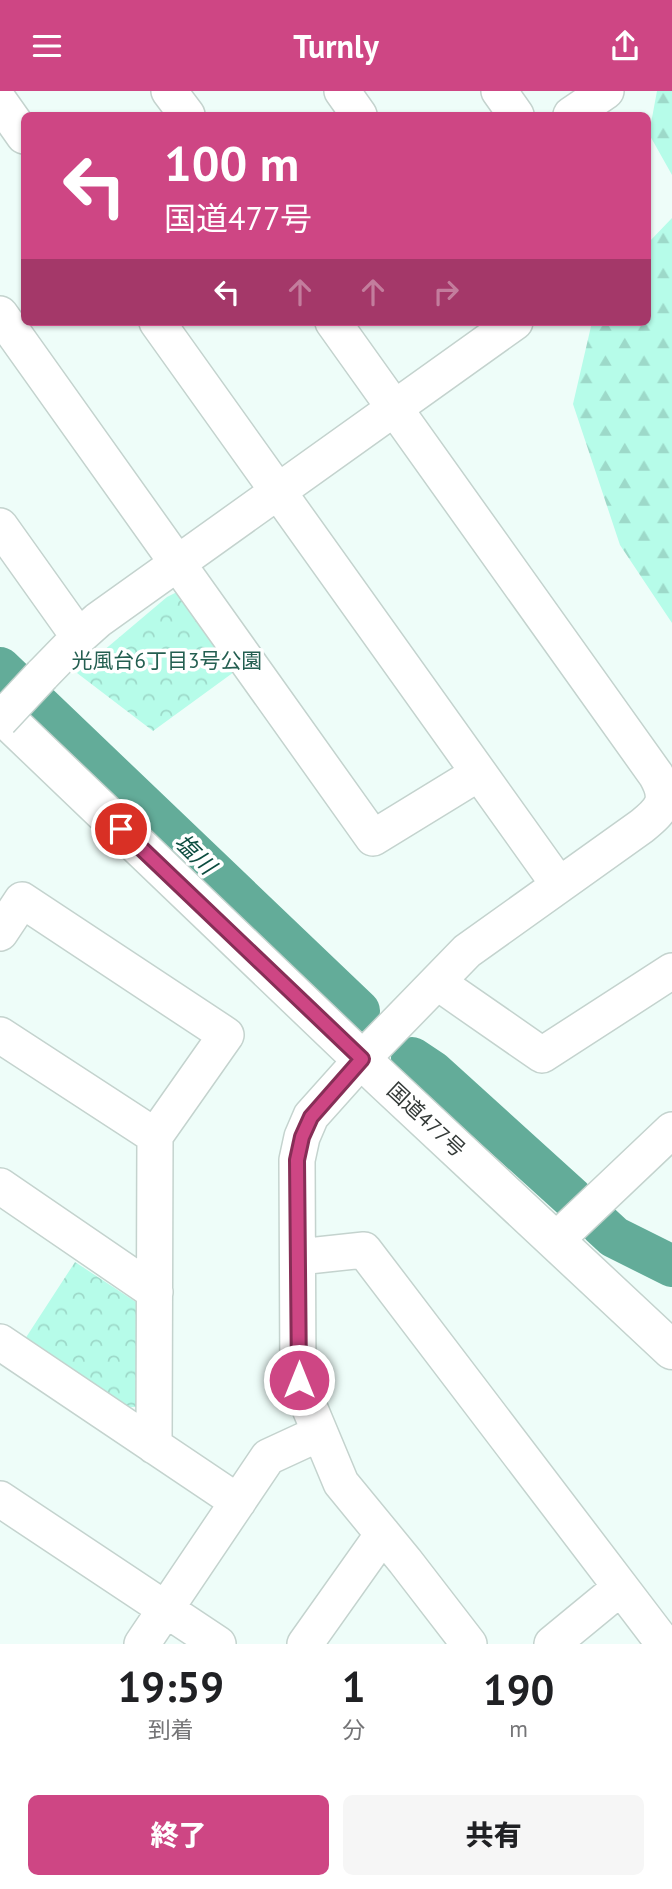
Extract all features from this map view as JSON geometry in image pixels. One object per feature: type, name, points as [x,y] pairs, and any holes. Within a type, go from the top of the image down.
[{"type":"highway","name":"国道477号","points":[[0,713],[672,1350]]},
{"type":"street","points":[[169,91],[185,112]]},
{"type":"street","points":[[342,91],[357,112]]},
{"type":"street","points":[[499,91],[514,112]]},
{"type":"street","points":[[575,112],[606,91]]},
{"type":"street","points":[[0,102],[21,132]]},
{"type":"street","points":[[0,314],[373,838],[479,773]]},
{"type":"street","points":[[160,326],[559,885]]},
{"type":"street","points":[[337,326],[656,775],[668,801],[650,819],[467,951],[362,1059],[311,1117],[302,1137],[297,1160],[299,1380],[341,1483],[469,1644]]},
{"type":"street","points":[[0,720],[79,637],[507,326]]},
{"type":"street","points":[[0,526],[79,637]]},
{"type":"street","points":[[0,933],[22,900],[226,1035],[155,1136],[155,1446]]},
{"type":"street","points":[[438,982],[542,1055],[672,971]]},
{"type":"street","points":[[0,1035],[155,1136]]},
{"type":"street","points":[[555,1241],[672,1130]]},
{"type":"street","points":[[0,1186],[155,1292]]},
{"type":"street","points":[[299,1257],[364,1250],[664,1644]]},
{"type":"street","points":[[0,1342],[237,1502]]},
{"type":"street","points":[[142,1644],[268,1457],[320,1433]]},
{"type":"street","points":[[0,1499],[218,1644]]},
{"type":"street","points":[[305,1644],[383,1534]]},
{"type":"street","points":[[552,1644],[620,1588]]},
{"type":"green space","points":[[657,91],[672,91],[672,175],[651,138]]},
{"type":"green space","points":[[672,218],[672,623],[620,545],[573,404],[591,326],[651,326],[651,240]]},
{"type":"green space","name":"光風台6丁目3号公園","points":[[175,593],[182,593],[234,672],[153,731],[77,673]]},
{"type":"green space","points":[[75,1262],[142,1306],[137,1407],[129,1407],[25,1339]]},
{"type":"waterway","name":"塩川","points":[[0,668],[359,1011]]},
{"type":"waterway","name":"塩川","points":[[412,1058],[433,1072],[572,1198]]},
{"type":"waterway","name":"塩川","points":[[601,1225],[614,1237],[672,1266]]},
{"type":"route","points":[[121,829],[362,1059],[311,1117],[302,1137],[297,1160],[299,1380]]}]
